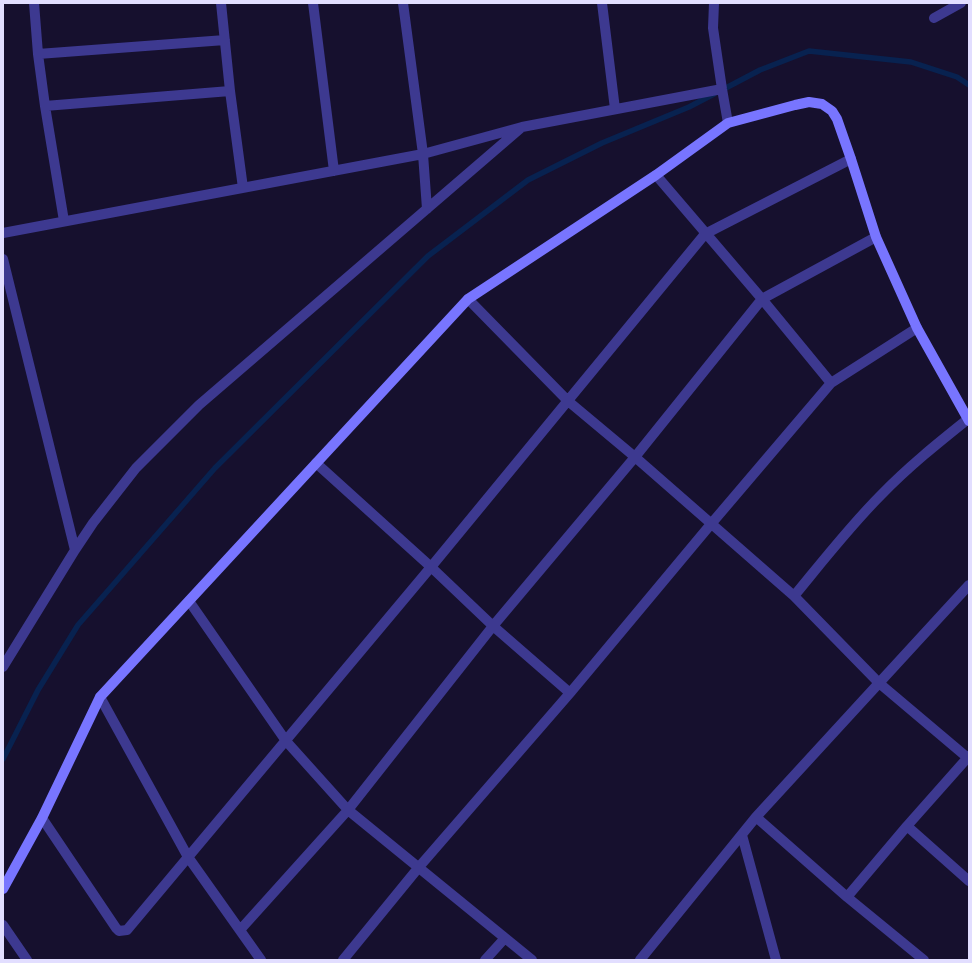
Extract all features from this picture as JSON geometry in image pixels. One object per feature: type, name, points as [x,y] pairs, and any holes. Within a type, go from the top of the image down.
[{"type":"street","points":[[34,3],[38,54],[45,106],[64,221]]},
{"type":"street","points":[[221,3],[230,91],[244,188]]},
{"type":"street","points":[[313,3],[334,171]]},
{"type":"street","points":[[403,3],[423,154],[427,209]]},
{"type":"street","points":[[602,3],[615,109]]},
{"type":"street","points":[[714,3],[713,28],[728,123]]},
{"type":"street","points":[[934,18],[961,3]]},
{"type":"street","points":[[38,54],[225,40]]},
{"type":"street","points":[[3,233],[423,154],[522,127],[722,89]]},
{"type":"street","points":[[45,106],[230,91]]},
{"type":"street","points":[[3,889],[42,818],[100,697],[468,300],[656,175],[728,123],[809,102],[822,104],[832,111],[837,119],[876,236],[917,328],[968,420],[916,462],[880,495],[794,596]]},
{"type":"street","points":[[3,666],[93,523],[136,468],[198,405],[522,127]]},
{"type":"street","points":[[42,818],[112,922],[119,931],[127,930],[431,567],[705,234],[851,159]]},
{"type":"street","points":[[656,175],[762,299],[831,383]]},
{"type":"street","points":[[240,930],[348,810],[493,626],[635,457],[762,299],[876,236]]},
{"type":"street","points":[[3,258],[75,550]]},
{"type":"street","points":[[468,300],[568,401],[635,457],[794,596],[879,683],[969,757],[907,826],[847,897]]},
{"type":"street","points":[[343,960],[419,867],[570,693],[831,383],[917,328]]},
{"type":"street","points":[[316,463],[431,567],[493,626],[570,693]]},
{"type":"street","points":[[640,960],[756,818],[969,585]]},
{"type":"street","points":[[189,601],[286,741],[348,810],[532,960]]},
{"type":"street","points":[[100,697],[188,857],[261,960]]},
{"type":"street","points":[[756,818],[847,897],[924,960]]},
{"type":"street","points":[[907,826],[969,881]]},
{"type":"street","points":[[742,835],[776,960]]},
{"type":"street","points":[[3,925],[27,960]]},
{"type":"street","points":[[485,960],[505,938]]},
{"type":"waterway","points":[[722,90],[760,70],[809,51],[911,62],[957,77],[969,85]]},
{"type":"waterway","points":[[3,759],[38,690],[78,625],[215,468],[428,256],[528,180],[602,143],[689,107],[714,94]]}]
